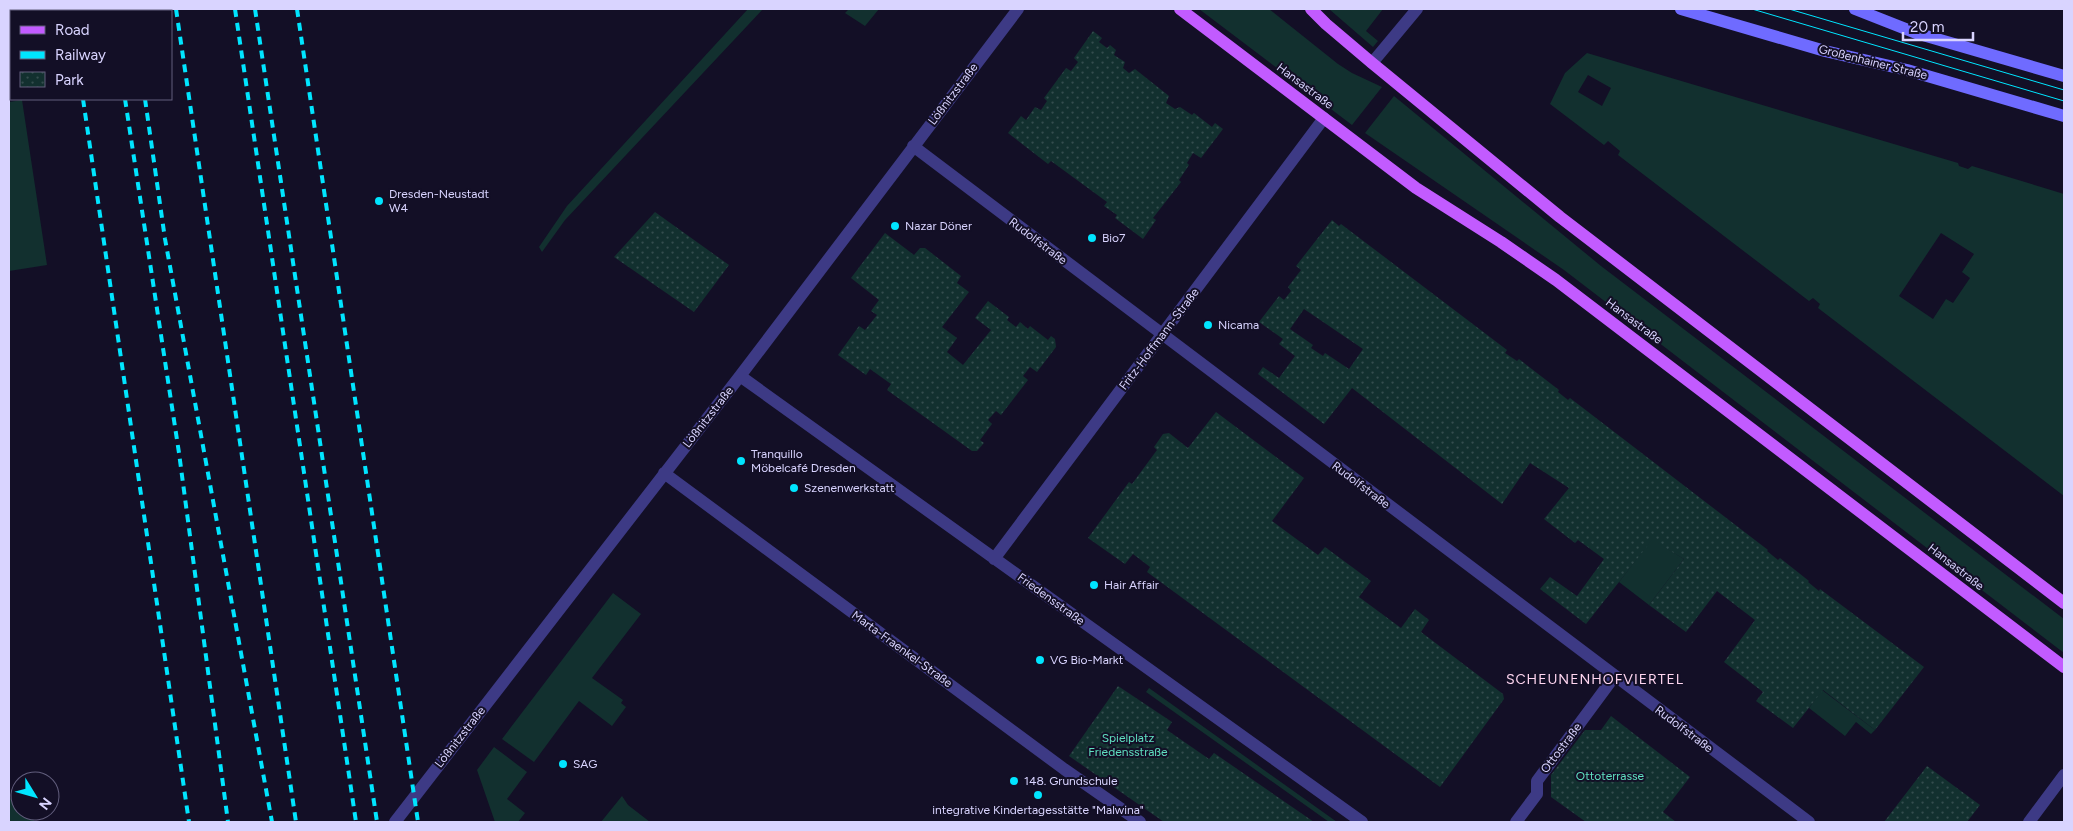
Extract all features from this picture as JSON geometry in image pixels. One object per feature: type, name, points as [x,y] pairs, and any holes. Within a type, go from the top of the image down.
[{"type":"main road","name":"Hansastraße","points":[[1180,9],[1416,188],[1556,280],[2064,667]]},
{"type":"main road","name":"Großenhainer Straße","points":[[1681,9],[1825,51],[1907,70],[2064,116]]},
{"type":"main road","points":[[1856,9],[1916,33],[2064,76]]},
{"type":"main road","points":[[1310,11],[1560,217],[2064,603]]},
{"type":"street","name":"Lößnitzstraße","points":[[395,822],[740,376],[1018,9]]},
{"type":"street","points":[[1372,63],[1417,9]]},
{"type":"street","name":"Fritz-Hoffmann-Straße","points":[[994,559],[1324,118]]},
{"type":"street","name":"Rudolfstraße","points":[[913,146],[1614,677],[1809,822]]},
{"type":"street","name":"Friedensstraße","points":[[740,376],[1362,822]]},
{"type":"street","name":"Marta-Fraenkel-Straße","points":[[664,473],[1064,769],[1140,822]]},
{"type":"street","name":"Ottostraße","points":[[1516,822],[1537,794],[1537,781],[1614,677]]},
{"type":"street","points":[[2029,822],[2064,775]]},
{"type":"green space","points":[[748,9],[763,9],[565,220],[542,252],[539,247],[567,206]]},
{"type":"green space","points":[[849,9],[879,9],[865,26],[845,13]]},
{"type":"green space","points":[[1199,9],[1269,9],[1338,64],[1382,87],[1352,125]]},
{"type":"green space","points":[[1329,9],[1383,9],[1366,31],[1378,41],[1373,47]]},
{"type":"green space","points":[[1093,31],[1102,38],[1099,42],[1107,48],[1110,45],[1116,50],[1114,55],[1125,62],[1123,68],[1129,73],[1135,69],[1169,96],[1166,103],[1175,109],[1180,107],[1192,115],[1194,113],[1212,127],[1215,123],[1223,129],[1201,158],[1193,153],[1187,163],[1189,165],[1179,180],[1181,182],[1153,218],[1156,220],[1143,239],[1115,218],[1117,215],[1104,206],[1107,202],[1051,161],[1048,164],[1008,133],[1021,116],[1026,120],[1035,107],[1041,110],[1047,101],[1044,98],[1066,68],[1071,71],[1078,62],[1074,58]]},
{"type":"green space","points":[[1587,53],[1958,163],[1959,166],[1968,169],[1972,166],[2064,194],[2064,496],[1818,308],[1820,304],[1813,298],[1809,301],[1618,155],[1620,151],[1608,141],[1604,145],[1550,104],[1565,73]],"holes":[[[1588,75],[1611,88],[1602,106],[1578,92]],[[1941,233],[1974,254],[1962,272],[1970,278],[1953,303],[1946,299],[1933,319],[1899,296]]]},
{"type":"green space","points":[[1394,96],[1601,266],[2064,619],[2064,653],[1564,270],[1365,133]]},
{"type":"green space","points":[[22,100],[47,265],[9,271],[9,102]]},
{"type":"green space","points":[[655,212],[729,265],[694,312],[614,257]]},
{"type":"green space","points":[[1332,220],[1339,226],[1341,224],[1507,350],[1505,353],[1517,361],[1519,359],[1559,390],[1558,392],[1568,400],[1570,398],[1768,550],[1778,560],[1780,558],[1819,591],[1820,589],[1924,667],[1875,730],[1823,690],[1793,728],[1756,701],[1763,692],[1724,662],[1755,620],[1717,591],[1686,632],[1649,605],[1684,559],[1652,540],[1586,624],[1540,589],[1550,577],[1577,596],[1604,559],[1578,540],[1575,543],[1544,519],[1569,488],[1530,463],[1502,504],[1352,388],[1324,424],[1258,374],[1263,367],[1279,378],[1295,356],[1279,344],[1283,339],[1259,322],[1279,296],[1284,300],[1291,291],[1288,287],[1301,270],[1296,266]],"holes":[[[1304,309],[1363,349],[1349,369],[1325,353],[1323,356],[1311,348],[1313,345],[1290,329]]]},
{"type":"green space","points":[[885,233],[914,255],[920,248],[925,248],[961,276],[957,283],[969,292],[942,327],[957,338],[947,352],[963,365],[991,330],[975,318],[988,301],[1009,317],[1007,320],[1016,327],[1020,322],[1028,329],[1030,326],[1048,340],[1051,336],[1055,339],[1056,347],[1037,372],[1030,367],[1023,376],[1028,380],[1001,415],[996,411],[988,420],[992,424],[980,440],[984,443],[977,451],[972,451],[887,390],[891,384],[870,369],[866,375],[838,355],[859,326],[865,330],[877,315],[871,311],[879,300],[851,278]]},
{"type":"green space","points":[[1216,412],[1304,478],[1272,521],[1318,555],[1325,547],[1371,581],[1359,597],[1401,628],[1415,609],[1429,620],[1421,632],[1503,694],[1504,699],[1440,787],[1147,572],[1150,567],[1133,554],[1125,564],[1088,538],[1129,482],[1132,484],[1157,450],[1154,447],[1163,434],[1169,433],[1188,448]]},
{"type":"green space","points":[[1652,539],[1684,559],[1649,605],[1619,582]]},
{"type":"green space","points":[[613,593],[641,614],[592,678],[623,700],[621,703],[626,707],[612,726],[579,701],[534,762],[502,739]]},
{"type":"green space","name":"Spielplatz Friedensstraße","points":[[1118,686],[1172,722],[1167,730],[1209,759],[1214,753],[1314,822],[1164,822],[1069,756]]},
{"type":"green space","points":[[1149,688],[1337,822],[1329,822],[1146,692]]},
{"type":"green space","points":[[1822,690],[1875,730],[1871,734],[1856,722],[1845,736],[1809,708]]},
{"type":"green space","name":"Ottoterrasse","points":[[1611,716],[1690,777],[1663,812],[1676,822],[1586,822],[1551,797],[1551,775],[1585,730],[1601,730]]},
{"type":"green space","points":[[494,747],[527,772],[507,799],[525,813],[518,822],[495,822],[477,770]]},
{"type":"green space","points":[[1927,766],[1980,805],[1967,822],[1884,822]]},
{"type":"green space","points":[[622,796],[628,805],[650,822],[601,822]]},
{"type":"green space","points":[[9,797],[10,821],[35,822],[9,822]]},
{"type":"tram line","points":[[1752,9],[2064,101]]},
{"type":"tram line","points":[[1789,9],[2064,90]]},
{"type":"railway","points":[[176,9],[296,822]]},
{"type":"railway","points":[[235,9],[356,822]]},
{"type":"railway","points":[[255,9],[377,822]]},
{"type":"railway","points":[[297,9],[418,822]]},
{"type":"railway","points":[[83,100],[189,822]]},
{"type":"railway","points":[[125,100],[179,453],[228,822]]},
{"type":"railway","points":[[145,100],[165,239],[272,822]]},
{"type":"place","name":"Dresden-Neustadt W4","points":[[379,201]]},
{"type":"place","name":"Nazar Döner","points":[[895,226]]},
{"type":"place","name":"Bio7","points":[[1092,238]]},
{"type":"place","name":"Nicama","points":[[1208,325]]},
{"type":"place","name":"Tranquillo Möbelcafé Dresden","points":[[741,461]]},
{"type":"place","name":"Szenenwerkstatt","points":[[794,488]]},
{"type":"place","name":"Hair Affair","points":[[1094,585]]},
{"type":"place","name":"VG Bio-Markt","points":[[1040,660]]},
{"type":"place","name":"SAG","points":[[563,764]]},
{"type":"place","name":"148. Grundschule","points":[[1014,781]]},
{"type":"place","name":"integrative Kindertagesstätte \"Malwina\"","points":[[1038,795]]},
{"type":"district","name":"SCHEUNENHOFVIERTEL","points":[[1595,679]]}]
